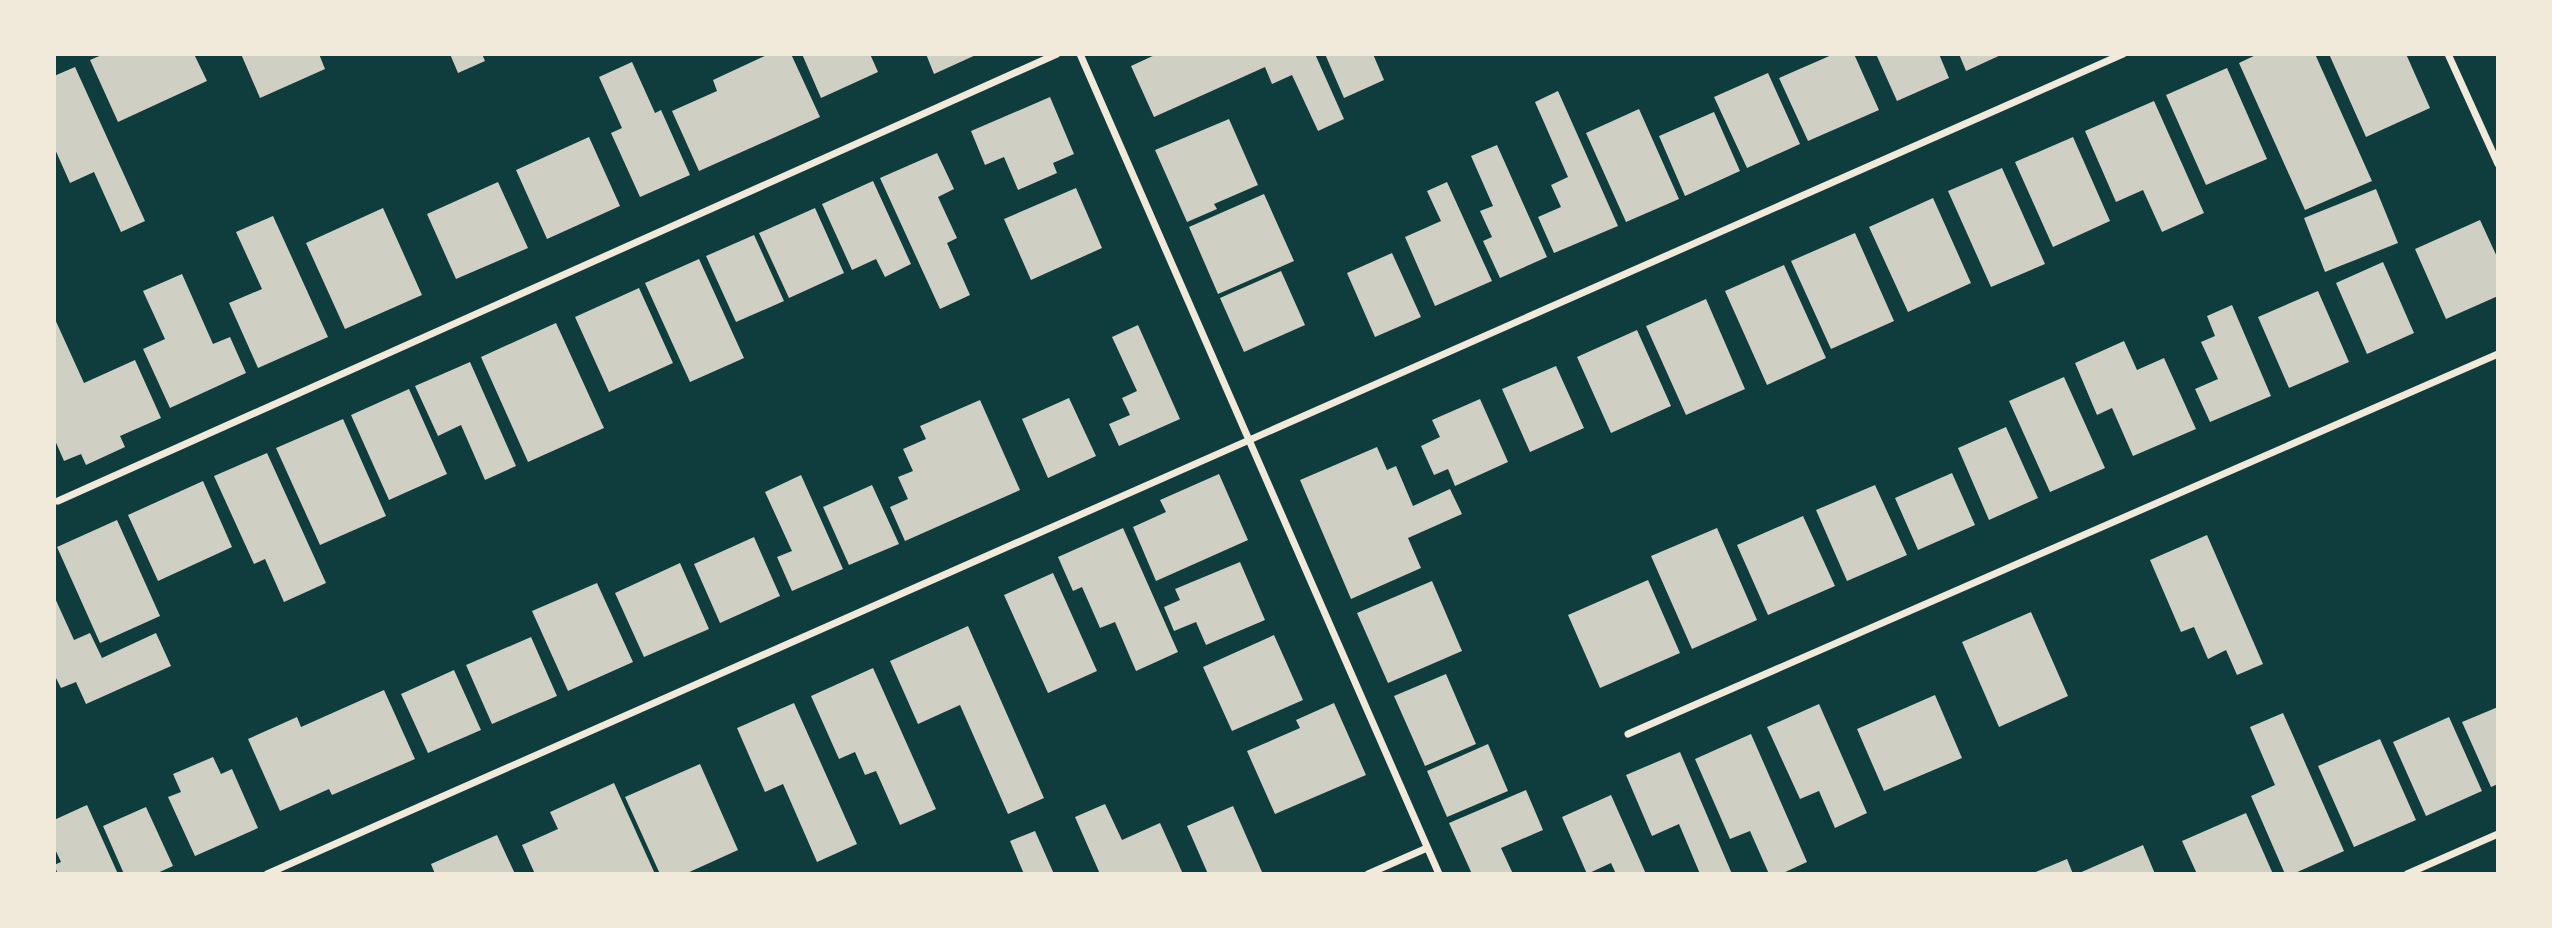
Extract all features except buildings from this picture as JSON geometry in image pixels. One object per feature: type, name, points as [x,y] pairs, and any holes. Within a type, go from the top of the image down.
[{"type":"street","points":[[58,502],[1057,54]]},
{"type":"street","points":[[1080,54],[1438,874]]},
{"type":"street","points":[[267,874],[2123,54]]},
{"type":"street","points":[[2448,54],[2498,164]]},
{"type":"street","points":[[1628,734],[2498,354]]},
{"type":"street","points":[[2407,874],[2498,834]]},
{"type":"street","points":[[1368,874],[1427,848]]}]
